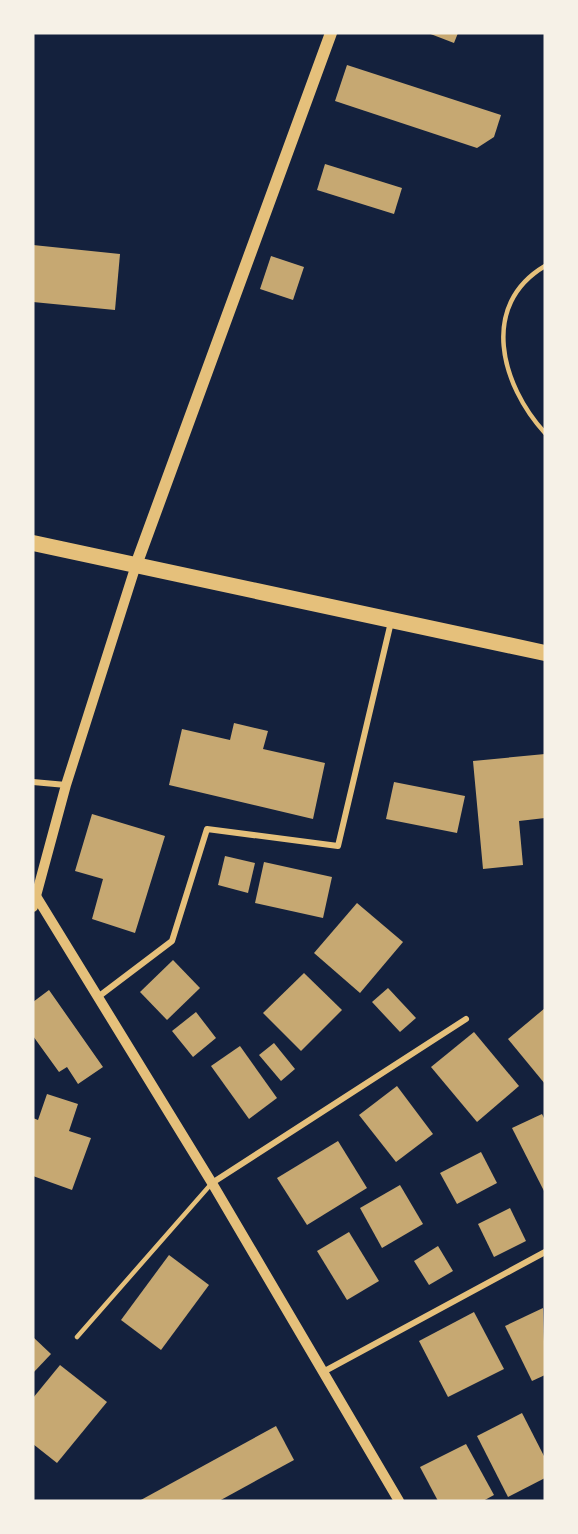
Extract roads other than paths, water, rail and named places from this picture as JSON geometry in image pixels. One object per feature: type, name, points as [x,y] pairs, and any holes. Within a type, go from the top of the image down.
[{"type":"highway","points":[[33,543],[545,652]]},
{"type":"main road","points":[[136,565],[331,33]]},
{"type":"street","points":[[33,907],[66,785],[136,565]]},
{"type":"street","points":[[98,997],[172,941],[207,829],[338,846],[391,621]]},
{"type":"street","points":[[33,783],[66,785]]},
{"type":"street","points":[[36,896],[212,1183],[399,1501]]},
{"type":"street","points":[[212,1183],[466,1019]]},
{"type":"street","points":[[323,1372],[545,1251]]},
{"type":"lane","points":[[545,266],[530,275],[506,309],[502,346],[512,379],[545,433]]},
{"type":"lane","points":[[77,1336],[212,1183]]}]
